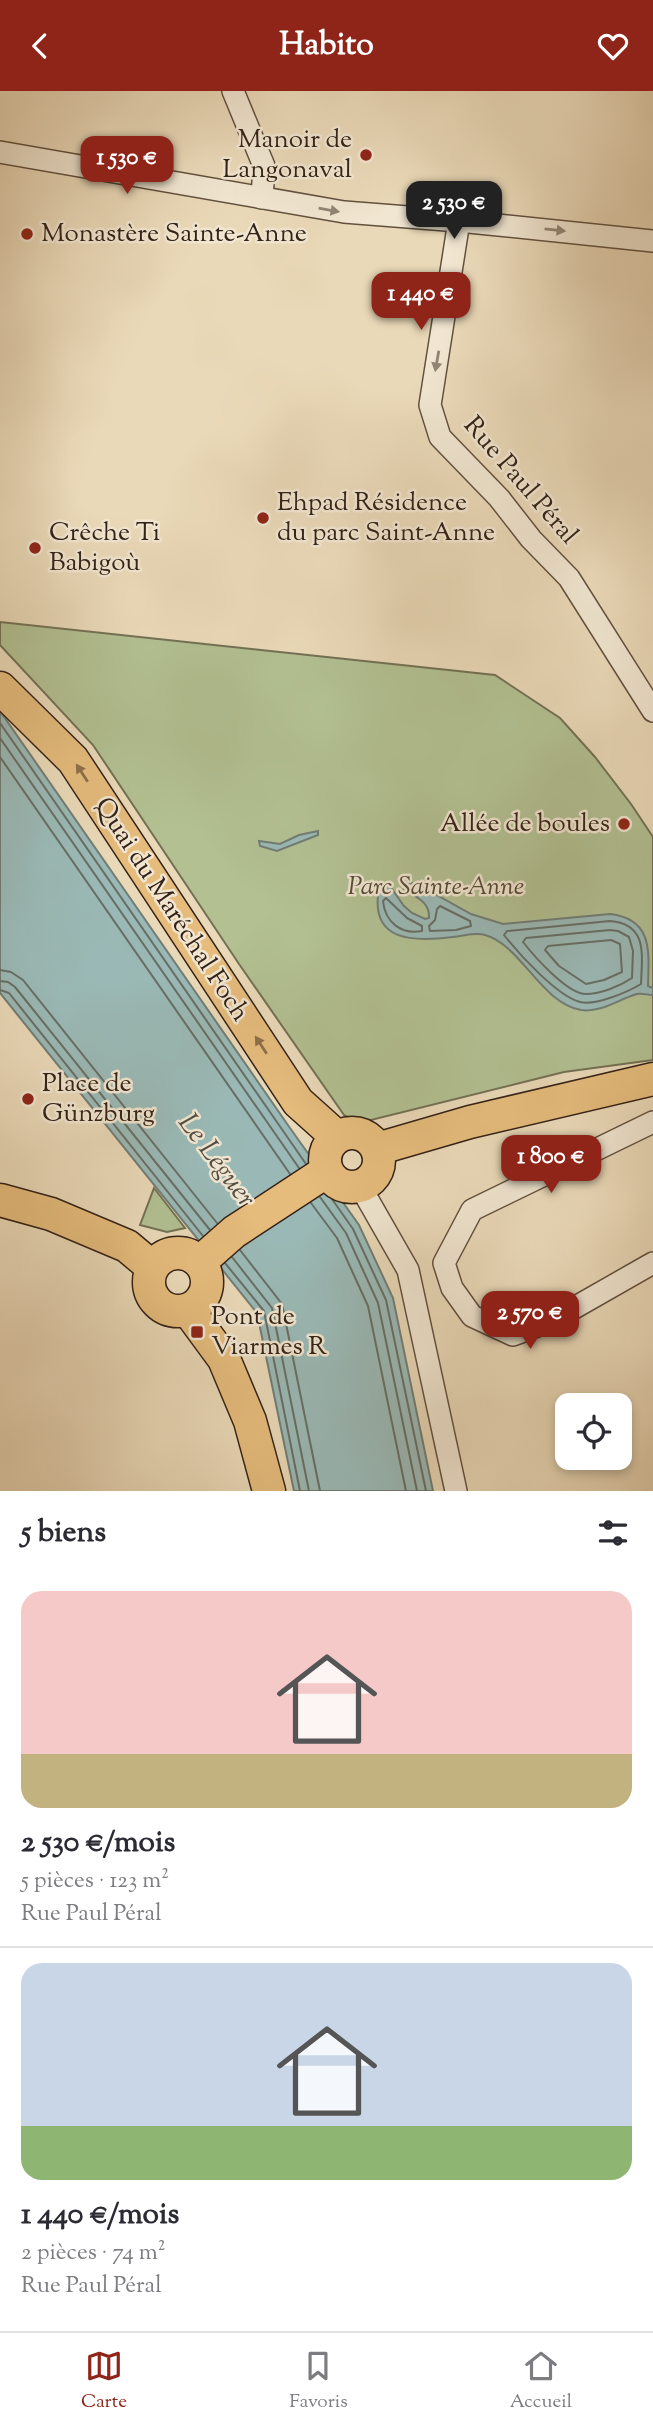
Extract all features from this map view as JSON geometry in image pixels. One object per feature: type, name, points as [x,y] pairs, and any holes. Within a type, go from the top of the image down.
[{"type":"main road","name":"Quai du Maréchal Foch","points":[[0,688],[73,760],[298,1103],[337,1137]]},
{"type":"main road","points":[[377,1149],[470,1122],[653,1079]]},
{"type":"main road","points":[[355,1132],[364,1135],[377,1149],[379,1166],[375,1175],[360,1186],[340,1184],[325,1172],[326,1152],[337,1137],[355,1132]]},
{"type":"main road","points":[[203,1259],[234,1232],[325,1172]]},
{"type":"main road","points":[[0,1200],[51,1214],[127,1246],[152,1267]]},
{"type":"main road","points":[[174,1252],[203,1259],[207,1277],[206,1293],[202,1300],[188,1310],[168,1310],[152,1297],[149,1277],[158,1260],[174,1252]]},
{"type":"main road","points":[[188,1310],[224,1359],[250,1421],[269,1491]]},
{"type":"street","points":[[233,91],[264,166],[262,198]]},
{"type":"street","points":[[0,152],[344,212],[653,241]]},
{"type":"street","name":"Rue Paul Péral","points":[[459,221],[430,405],[440,437],[499,498],[531,539],[569,578],[653,711]]},
{"type":"street","points":[[653,1122],[472,1210],[444,1263],[452,1288],[472,1316],[513,1335],[553,1320],[653,1263]]},
{"type":"street","points":[[360,1186],[408,1270],[456,1491]]},
{"type":"green space","name":"Parc Sainte-Anne","points":[[0,622],[495,675],[560,718],[595,757],[653,837],[653,1060],[564,1072],[359,1123],[344,1115],[239,964],[93,745],[0,645]]},
{"type":"green space","points":[[154,1188],[185,1228],[167,1232],[140,1225]]},
{"type":"water","name":"Le Léguer","points":[[0,711],[359,1225],[393,1298],[433,1491],[294,1491],[257,1313],[0,993]]},
{"type":"water","points":[[318,831],[318,835],[277,851],[260,846],[259,841],[280,844],[299,835]]},
{"type":"water","points":[[406,882],[417,884],[471,914],[503,924],[610,914],[624,917],[634,922],[646,939],[648,986],[653,988],[653,995],[637,994],[603,1008],[581,1010],[554,997],[510,950],[485,935],[423,939],[397,935],[387,929],[381,919],[378,906],[379,888],[389,885],[412,913],[429,918],[424,903],[404,889]]},
{"type":"place","name":"Manoir de Langonaval","points":[[366,155]]},
{"type":"place","name":"Monastère Sainte-Anne","points":[[27,234]]},
{"type":"place","name":"Ehpad Résidence du parc Saint-Anne","points":[[263,518]]},
{"type":"place","name":"Crêche Ti Babigoù","points":[[35,548]]},
{"type":"place","name":"Allée de boules","points":[[624,824]]},
{"type":"place","name":"Place de Günzburg","points":[[28,1099]]},
{"type":"place","name":"Pont de Viarmes R","points":[[197,1332]]}]
